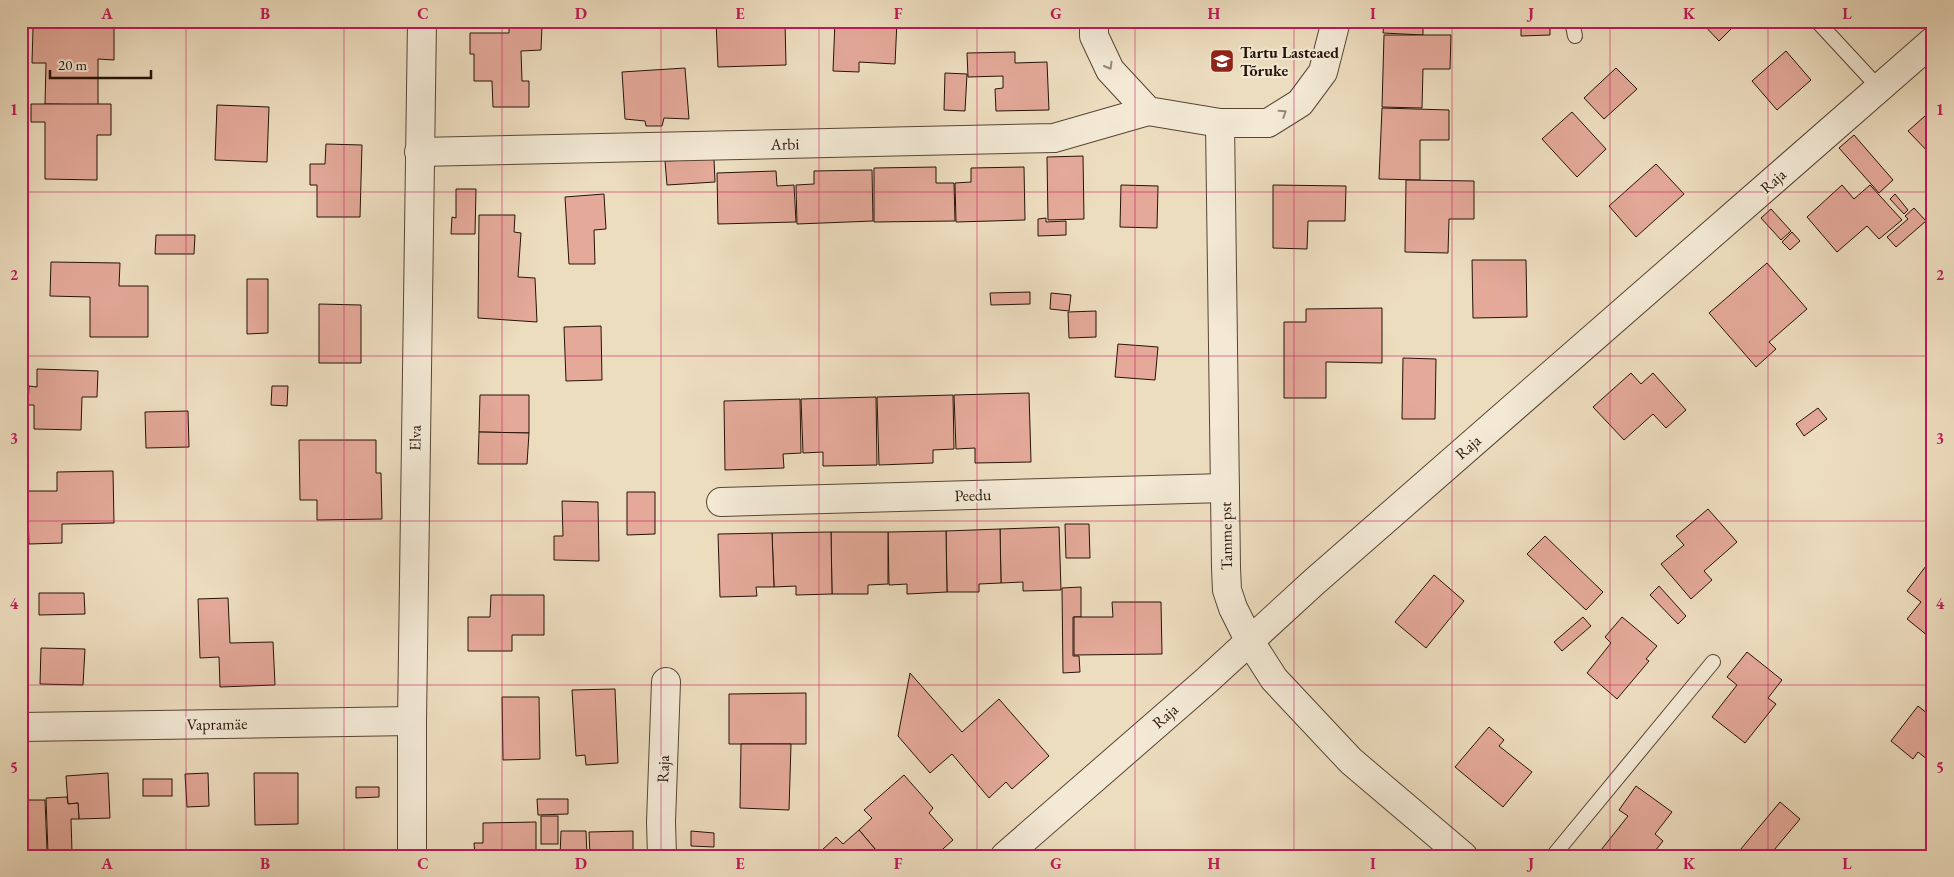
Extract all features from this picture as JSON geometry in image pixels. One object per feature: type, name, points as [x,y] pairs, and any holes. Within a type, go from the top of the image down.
[{"type":"street","name":"Elva","points":[[412,856],[412,721],[422,21]]},
{"type":"street","points":[[1094,21],[1094,36],[1110,70],[1148,110],[1220,123],[1268,123],[1300,103],[1323,72],[1336,21]]},
{"type":"street","name":"Raja","points":[[1005,856],[1205,682],[1248,640],[1933,41]]},
{"type":"street","name":"Arbi","points":[[419,152],[1054,138],[1148,110]]},
{"type":"street","name":"Tamme pst","points":[[1220,123],[1227,590],[1248,640],[1274,679],[1351,761],[1463,856]]},
{"type":"street","name":"Peedu","points":[[721,502],[1225,488]]},
{"type":"street","name":"Raja","points":[[662,856],[661,822],[666,682]]},
{"type":"street","name":"Vapramäe","points":[[21,727],[412,721]]},
{"type":"lane","points":[[1572,21],[1575,36]]},
{"type":"lane","points":[[1817,21],[1880,89]]},
{"type":"lane","points":[[1553,856],[1713,662]]},
{"type":"building","points":[[47,21],[97,21],[97,29],[47,28]]},
{"type":"building","points":[[716,21],[785,21],[786,65],[718,67]]},
{"type":"building","points":[[835,21],[897,21],[895,64],[859,62],[859,72],[833,71]]},
{"type":"building","points":[[1384,21],[1423,21],[1423,35],[1383,33]]},
{"type":"building","points":[[1521,21],[1550,21],[1550,35],[1521,36]]},
{"type":"building","points":[[1700,21],[1739,21],[1719,41]]},
{"type":"building","points":[[542,25],[541,50],[521,51],[522,81],[529,81],[529,107],[493,107],[492,81],[474,81],[474,54],[470,54],[470,33],[509,33],[509,26]]},
{"type":"building","points":[[33,28],[114,28],[114,60],[98,59],[98,105],[45,104],[46,63],[32,63]]},
{"type":"building","points":[[1384,35],[1451,35],[1450,69],[1423,69],[1422,108],[1382,107]]},
{"type":"building","points":[[1786,51],[1811,80],[1777,110],[1752,81]]},
{"type":"building","points":[[1015,52],[1015,63],[1047,62],[1049,110],[996,111],[995,89],[1003,88],[1003,76],[968,77],[967,53]]},
{"type":"building","points":[[685,68],[689,119],[664,118],[662,126],[646,126],[645,121],[625,119],[622,72]]},
{"type":"building","points":[[1616,68],[1637,89],[1604,119],[1584,98]]},
{"type":"building","points":[[945,73],[967,74],[965,111],[944,110]]},
{"type":"building","points":[[31,104],[111,104],[111,135],[97,135],[97,180],[45,179],[45,122],[31,122]]},
{"type":"building","points":[[217,105],[269,107],[267,162],[215,160]]},
{"type":"building","points":[[1382,108],[1449,110],[1449,140],[1420,140],[1420,180],[1379,179]]},
{"type":"building","points":[[1933,109],[1933,157],[1908,131]]},
{"type":"building","points":[[1572,112],[1606,149],[1577,177],[1542,139]]},
{"type":"building","points":[[1854,135],[1893,180],[1879,193],[1839,148]]},
{"type":"building","points":[[326,144],[362,145],[360,217],[317,217],[317,185],[310,185],[310,164],[325,164]]},
{"type":"building","points":[[1083,156],[1084,219],[1048,220],[1047,157]]},
{"type":"building","points":[[714,159],[715,182],[667,185],[665,161]]},
{"type":"building","points":[[1656,164],[1684,194],[1636,237],[1609,206]]},
{"type":"building","points":[[936,167],[936,183],[954,183],[955,221],[874,222],[874,168]]},
{"type":"building","points":[[1024,167],[1025,220],[956,222],[955,183],[971,182],[971,168]]},
{"type":"building","points":[[872,170],[873,221],[797,224],[796,185],[814,184],[814,171]]},
{"type":"building","points":[[776,171],[777,186],[794,185],[796,222],[718,224],[717,173]]},
{"type":"building","points":[[1406,180],[1474,181],[1474,219],[1449,219],[1448,253],[1405,252]]},
{"type":"building","points":[[1121,185],[1158,186],[1157,228],[1120,227]]},
{"type":"building","points":[[1273,185],[1346,186],[1345,221],[1308,221],[1307,249],[1273,248]]},
{"type":"building","points":[[1842,185],[1854,199],[1870,185],[1902,220],[1879,239],[1867,226],[1837,252],[1807,217]]},
{"type":"building","points":[[456,189],[476,189],[475,234],[451,234],[452,217],[456,218]]},
{"type":"building","points":[[604,194],[606,229],[594,230],[595,264],[569,264],[565,197]]},
{"type":"building","points":[[1895,194],[1908,210],[1904,214],[1890,199]]},
{"type":"building","points":[[1914,208],[1926,221],[1896,247],[1887,237],[1908,219],[1905,216]]},
{"type":"building","points":[[1771,209],[1791,231],[1781,240],[1761,218]]},
{"type":"building","points":[[479,215],[515,215],[514,232],[521,233],[518,277],[535,278],[537,322],[478,318]]},
{"type":"building","points":[[1046,218],[1046,222],[1066,221],[1066,235],[1038,236],[1038,219]]},
{"type":"building","points":[[1792,232],[1800,241],[1790,250],[1782,242]]},
{"type":"building","points":[[156,235],[195,235],[194,254],[155,254]]},
{"type":"building","points":[[1472,260],[1526,260],[1527,317],[1473,318]]},
{"type":"building","points":[[51,262],[120,263],[119,286],[148,286],[148,337],[90,337],[90,297],[50,296]]},
{"type":"building","points":[[1767,263],[1807,309],[1769,342],[1776,349],[1756,367],[1709,313]]},
{"type":"building","points":[[247,279],[268,279],[268,333],[247,334]]},
{"type":"building","points":[[1030,292],[1030,304],[991,305],[990,293]]},
{"type":"building","points":[[1051,293],[1071,295],[1069,311],[1050,309]]},
{"type":"building","points":[[319,304],[361,305],[361,363],[319,363]]},
{"type":"building","points":[[1382,308],[1382,363],[1326,362],[1326,398],[1284,398],[1284,322],[1306,322],[1306,309]]},
{"type":"building","points":[[1096,311],[1096,337],[1069,338],[1068,312]]},
{"type":"building","points":[[601,326],[602,380],[566,381],[564,327]]},
{"type":"building","points":[[1118,344],[1158,347],[1155,380],[1115,377]]},
{"type":"building","points":[[1403,358],[1436,359],[1435,419],[1402,419]]},
{"type":"building","points":[[37,369],[98,371],[97,397],[82,397],[81,430],[34,429],[34,405],[28,405],[29,386],[37,387]]},
{"type":"building","points":[[1631,373],[1641,384],[1653,373],[1686,410],[1666,428],[1653,414],[1624,440],[1593,407]]},
{"type":"building","points":[[272,386],[288,386],[287,406],[271,405]]},
{"type":"building","points":[[1029,393],[1031,462],[975,463],[975,448],[956,449],[954,395]]},
{"type":"building","points":[[480,395],[529,395],[529,433],[479,432]]},
{"type":"building","points":[[953,395],[954,449],[933,450],[933,463],[879,465],[877,397]]},
{"type":"building","points":[[876,397],[877,465],[823,466],[823,452],[803,453],[801,399]]},
{"type":"building","points":[[800,399],[801,453],[783,454],[784,468],[725,470],[724,401]]},
{"type":"building","points":[[1818,408],[1827,419],[1804,436],[1796,424]]},
{"type":"building","points":[[188,411],[189,447],[146,448],[145,412]]},
{"type":"building","points":[[479,432],[529,433],[527,464],[478,464]]},
{"type":"building","points":[[299,440],[376,440],[376,473],[381,473],[382,519],[317,520],[317,500],[300,500]]},
{"type":"building","points":[[113,471],[114,523],[62,524],[62,543],[29,544],[27,491],[57,491],[57,472]]},
{"type":"building","points":[[627,492],[655,492],[655,534],[627,535]]},
{"type":"building","points":[[562,501],[598,502],[599,561],[554,560],[554,536],[563,536]]},
{"type":"building","points":[[1708,509],[1737,542],[1704,571],[1712,580],[1691,599],[1661,564],[1684,545],[1676,536]]},
{"type":"building","points":[[1065,524],[1089,524],[1090,558],[1066,558]]},
{"type":"building","points":[[1059,527],[1061,590],[1023,591],[1023,582],[1001,583],[1000,529]]},
{"type":"building","points":[[1000,529],[1001,583],[979,584],[979,592],[947,592],[946,531]]},
{"type":"building","points":[[946,531],[947,592],[907,594],[907,584],[889,585],[888,532]]},
{"type":"building","points":[[831,532],[888,532],[888,584],[868,585],[868,594],[832,594]]},
{"type":"building","points":[[831,532],[832,594],[796,595],[796,586],[774,587],[772,533]]},
{"type":"building","points":[[772,533],[774,587],[756,587],[757,596],[720,597],[718,534]]},
{"type":"building","points":[[1545,536],[1603,592],[1586,610],[1527,554]]},
{"type":"building","points":[[1926,566],[1933,571],[1933,640],[1907,619],[1921,602],[1907,591]]},
{"type":"building","points":[[1434,575],[1464,601],[1426,648],[1395,622]]},
{"type":"building","points":[[1659,586],[1686,616],[1678,624],[1650,595]]},
{"type":"building","points":[[1081,587],[1081,617],[1073,617],[1073,656],[1079,656],[1080,672],[1063,673],[1062,588]]},
{"type":"building","points":[[39,593],[84,593],[85,614],[39,615]]},
{"type":"building","points":[[491,595],[544,595],[544,635],[512,635],[512,651],[468,651],[468,617],[490,617]]},
{"type":"building","points":[[228,598],[230,643],[273,642],[275,685],[220,687],[219,657],[200,658],[198,599]]},
{"type":"building","points":[[1112,602],[1161,602],[1162,654],[1074,655],[1074,617],[1113,617]]},
{"type":"building","points":[[1583,617],[1591,626],[1562,651],[1554,642]]},
{"type":"building","points":[[1622,617],[1657,646],[1646,659],[1649,661],[1617,699],[1587,673],[1611,643],[1605,637]]},
{"type":"building","points":[[41,648],[85,649],[83,685],[40,684]]},
{"type":"building","points":[[1747,652],[1782,680],[1768,698],[1776,704],[1745,743],[1712,717],[1737,685],[1727,677]]},
{"type":"building","points":[[910,673],[962,732],[999,699],[1049,756],[1012,789],[1006,782],[989,798],[952,754],[930,773],[898,736]]},
{"type":"building","points":[[615,689],[618,763],[586,765],[585,755],[576,756],[572,690]]},
{"type":"building","points":[[806,693],[806,744],[729,744],[729,694]]},
{"type":"building","points":[[502,697],[539,697],[540,759],[503,760]]},
{"type":"building","points":[[1918,706],[1933,718],[1933,764],[1918,752],[1913,759],[1891,741]]},
{"type":"building","points":[[1489,727],[1504,740],[1499,746],[1532,772],[1503,807],[1455,767]]},
{"type":"building","points":[[741,744],[791,744],[789,810],[740,808]]},
{"type":"building","points":[[108,773],[110,818],[79,819],[78,803],[68,804],[66,776]]},
{"type":"building","points":[[208,773],[209,806],[187,807],[185,774]]},
{"type":"building","points":[[254,773],[298,773],[298,824],[255,825]]},
{"type":"building","points":[[904,775],[933,808],[929,813],[953,840],[935,856],[881,856],[859,830],[872,818],[864,810]]},
{"type":"building","points":[[143,779],[172,779],[172,796],[143,796]]},
{"type":"building","points":[[1636,786],[1672,812],[1655,834],[1663,841],[1651,856],[1609,856],[1601,850],[1628,816],[1619,810]]},
{"type":"building","points":[[356,787],[379,787],[379,797],[356,798]]},
{"type":"building","points":[[67,797],[68,804],[78,803],[79,819],[71,819],[72,852],[48,853],[46,798]]},
{"type":"building","points":[[537,799],[568,799],[568,814],[538,815]]},
{"type":"building","points":[[26,800],[45,800],[47,850],[27,851]]},
{"type":"building","points":[[1780,802],[1800,819],[1769,856],[1735,856]]},
{"type":"building","points":[[541,816],[558,816],[558,844],[541,844]]},
{"type":"building","points":[[536,822],[536,850],[518,851],[518,856],[475,856],[474,843],[483,843],[483,823]]},
{"type":"building","points":[[859,830],[881,856],[825,856],[821,851],[836,837],[843,844]]},
{"type":"building","points":[[561,831],[586,831],[587,856],[560,856]]},
{"type":"building","points":[[633,831],[633,856],[590,856],[589,832]]},
{"type":"building","points":[[691,831],[714,833],[714,847],[691,846]]},
{"type":"building","points":[[720,850],[721,856],[690,856],[690,853]]},
{"type":"place","name":"Tartu Lasteaed Tõruke","points":[[1222,61]]}]
